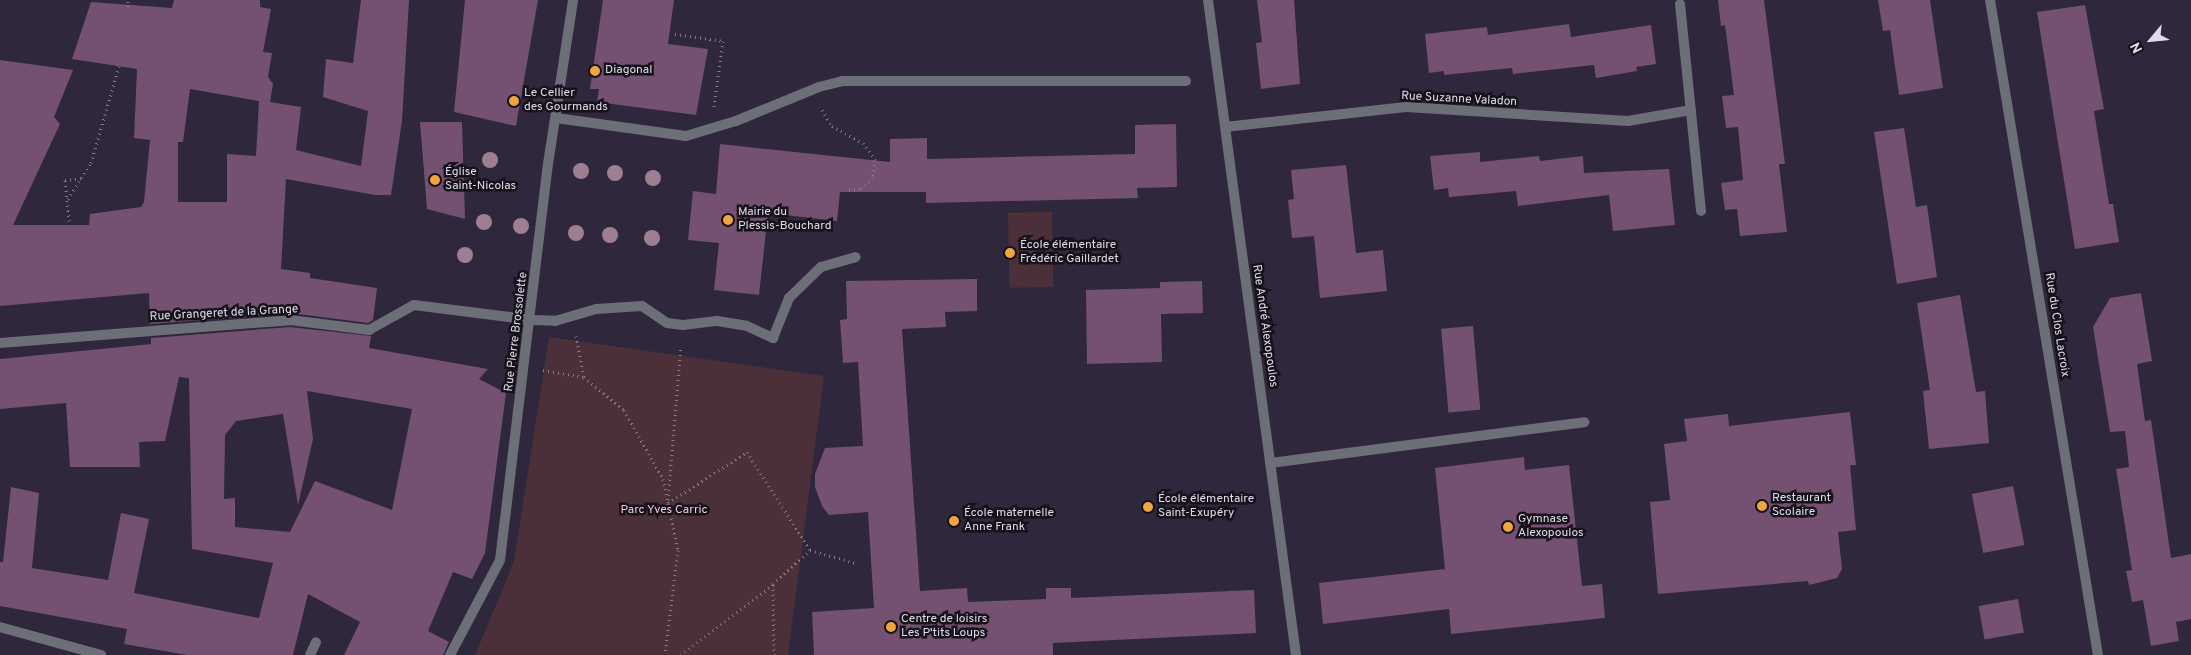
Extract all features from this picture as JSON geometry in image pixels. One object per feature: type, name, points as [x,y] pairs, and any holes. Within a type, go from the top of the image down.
[{"type":"street","name":"Rue Pierre Brossolette","points":[[450,655],[500,560],[532,320],[556,118],[573,0]]},
{"type":"street","name":"Rue André Alexopoulos","points":[[1208,0],[1296,655]]},
{"type":"street","name":"Rue du Clos Lacroix","points":[[1990,0],[2098,655]]},
{"type":"street","points":[[1680,4],[1701,211]]},
{"type":"street","points":[[556,118],[686,136],[843,80],[1186,81]]},
{"type":"street","name":"Rue Suzanne Valadon","points":[[1225,127],[1406,107],[1628,121],[1691,110]]},
{"type":"street","points":[[683,325],[717,322],[747,326],[773,338],[788,298],[821,267],[856,257]]},
{"type":"street","name":"Rue Grangeret de la Grange","points":[[0,343],[290,320],[369,330],[414,305],[532,320],[555,321],[596,309],[642,306],[667,323],[683,325]]},
{"type":"street","points":[[1270,463],[1584,422]]},
{"type":"street","points":[[0,627],[101,655]]},
{"type":"street","points":[[310,655],[316,642]]},
{"type":"path","points":[[128,0],[128,7]]},
{"type":"path","points":[[675,34],[722,40],[711,128]]},
{"type":"path","points":[[68,199],[91,164],[118,66]]},
{"type":"path","points":[[819,87],[822,108],[832,126],[863,143],[875,160],[873,178],[860,189],[846,190]]},
{"type":"path","points":[[69,221],[65,180],[83,178]]},
{"type":"path","points":[[572,316],[584,377]]},
{"type":"path","points":[[668,503],[683,325]]},
{"type":"path","points":[[525,366],[584,377],[624,410],[662,479],[678,550],[666,655]]},
{"type":"path","points":[[668,503],[747,452],[810,550],[856,563]]},
{"type":"path","points":[[682,655],[773,584],[810,550]]},
{"type":"path","points":[[773,584],[774,655]]},
{"type":"green space","points":[[1052,212],[1053,287],[1009,288],[1008,213]]},
{"type":"green space","name":"Parc Yves Carric","points":[[549,337],[824,376],[788,655],[475,655],[514,562]]},
{"type":"building","points":[[174,0],[260,0],[260,7],[271,9],[263,52],[272,53],[268,77],[273,84],[270,102],[301,107],[296,150],[361,166],[368,111],[323,97],[326,59],[353,63],[361,0],[409,0],[402,121],[391,195],[375,195],[286,179],[281,269],[310,273],[310,278],[377,288],[373,320],[368,323],[290,313],[150,324],[149,293],[0,306],[0,60],[73,70],[54,117],[60,124],[13,225],[89,225],[90,214],[141,207],[144,202],[150,140],[134,138],[137,69],[72,59],[91,2],[172,8]],"holes":[[[190,89],[259,101],[256,156],[227,154],[227,202],[178,202],[178,142],[183,142]]]},
{"type":"building","points":[[465,0],[538,0],[516,126],[454,112]]},
{"type":"building","points":[[603,0],[674,0],[668,44],[708,49],[696,115],[597,102],[599,89],[590,89]]},
{"type":"building","points":[[1257,0],[1294,0],[1300,84],[1261,89],[1256,43],[1262,42]]},
{"type":"building","points":[[1718,0],[1764,0],[1785,164],[1779,164],[1787,232],[1740,236],[1737,209],[1725,210],[1721,183],[1743,180],[1738,127],[1726,128],[1722,96],[1734,95],[1725,25],[1721,26]]},
{"type":"building","points":[[1878,0],[1930,0],[1943,88],[1899,95],[1890,30],[1883,31]]},
{"type":"building","points":[[2085,5],[2104,109],[2094,111],[2109,204],[2113,204],[2119,242],[2075,249],[2037,12]]},
{"type":"building","points":[[1569,24],[1571,37],[1651,25],[1656,64],[1636,67],[1637,71],[1596,78],[1594,65],[1513,74],[1512,68],[1444,75],[1444,71],[1429,73],[1425,34],[1487,27],[1488,35]]},
{"type":"building","points":[[420,122],[462,122],[465,219],[427,209]]},
{"type":"building","points":[[1176,124],[1177,187],[1137,188],[1138,198],[926,203],[926,192],[840,192],[837,221],[768,213],[759,295],[714,290],[719,243],[688,240],[693,191],[716,194],[720,144],[890,162],[890,139],[927,138],[927,159],[1135,154],[1135,125]]},
{"type":"building","points":[[1904,128],[1916,207],[1927,205],[1937,277],[1897,284],[1874,132]]},
{"type":"building","points":[[1480,152],[1480,162],[1539,156],[1540,161],[1583,156],[1584,173],[1669,169],[1675,225],[1613,231],[1609,195],[1518,206],[1516,191],[1449,197],[1448,188],[1434,190],[1430,156]]},
{"type":"building","points":[[1346,165],[1356,253],[1383,250],[1387,291],[1320,298],[1314,236],[1292,238],[1288,200],[1294,199],[1291,170]]},
{"type":"building","points":[[977,279],[977,311],[945,312],[946,327],[902,329],[920,591],[967,588],[968,602],[1046,599],[1046,588],[1071,588],[1071,598],[1254,590],[1256,633],[1053,643],[1053,655],[814,655],[812,612],[874,608],[868,512],[829,515],[822,506],[815,487],[815,474],[825,448],[863,446],[858,362],[843,363],[840,320],[847,319],[846,281]]},
{"type":"building","points":[[1202,281],[1203,313],[1161,314],[1162,362],[1087,364],[1086,290],[1160,288],[1160,282]]},
{"type":"building","points":[[2141,293],[2152,361],[2137,364],[2145,421],[2151,420],[2171,558],[2191,554],[2191,619],[2176,622],[2179,641],[2151,646],[2143,600],[2132,602],[2126,571],[2132,570],[2116,469],[2129,467],[2125,431],[2110,432],[2093,327],[2110,298]]},
{"type":"building","points":[[1960,295],[1976,392],[1985,391],[1989,443],[1929,449],[1923,391],[1930,390],[1917,303]]},
{"type":"building","points":[[1473,326],[1480,410],[1448,412],[1441,329]]},
{"type":"building","points":[[290,327],[371,336],[369,348],[488,369],[479,379],[506,393],[485,553],[472,579],[453,572],[428,631],[449,642],[443,655],[344,655],[360,622],[308,594],[293,655],[187,655],[124,644],[127,629],[0,606],[0,562],[3,562],[11,487],[39,493],[32,568],[108,580],[121,513],[149,519],[134,593],[259,618],[273,563],[192,549],[189,378],[179,377],[165,441],[139,442],[140,467],[70,467],[66,403],[0,409],[0,359],[151,344],[151,338]],"holes":[[[307,391],[412,409],[392,510],[315,481],[290,532],[235,527],[235,498],[224,499],[225,435],[236,421],[283,414],[298,505],[313,439]]]},
{"type":"building","name":"Restaurant Scolaire","points":[[1850,412],[1856,465],[1850,465],[1856,530],[1838,532],[1842,569],[1837,578],[1809,585],[1808,581],[1658,594],[1650,502],[1670,500],[1664,444],[1687,441],[1684,419],[1728,414],[1729,426]]},
{"type":"building","name":"Gymnase Alexopoulos","points":[[1524,457],[1525,470],[1569,465],[1582,586],[1602,584],[1605,618],[1451,634],[1449,609],[1323,624],[1319,583],[1445,569],[1435,468]]},
{"type":"building","points":[[2013,486],[2024,545],[1983,553],[1972,494]]},
{"type":"building","points":[[2018,599],[2024,632],[1985,639],[1979,606]]},
{"type":"place","name":"Diagonal","points":[[595,71]]},
{"type":"place","name":"Le Cellier des Gourmands","points":[[514,101]]},
{"type":"place","name":"Église Saint-Nicolas","points":[[435,180]]},
{"type":"place","name":"Mairie du Plessis-Bouchard","points":[[728,220]]},
{"type":"place","name":"École élémentaire Frédéric Gaillardet","points":[[1010,253]]},
{"type":"place","name":"Restaurant Scolaire","points":[[1762,506]]},
{"type":"place","name":"École élémentaire Saint-Exupéry","points":[[1148,507]]},
{"type":"place","name":"École maternelle Anne Frank","points":[[954,521]]},
{"type":"place","name":"Gymnase Alexopoulos","points":[[1508,527]]},
{"type":"place","name":"Centre de loisirs Les P'tits Loups","points":[[891,627]]}]
